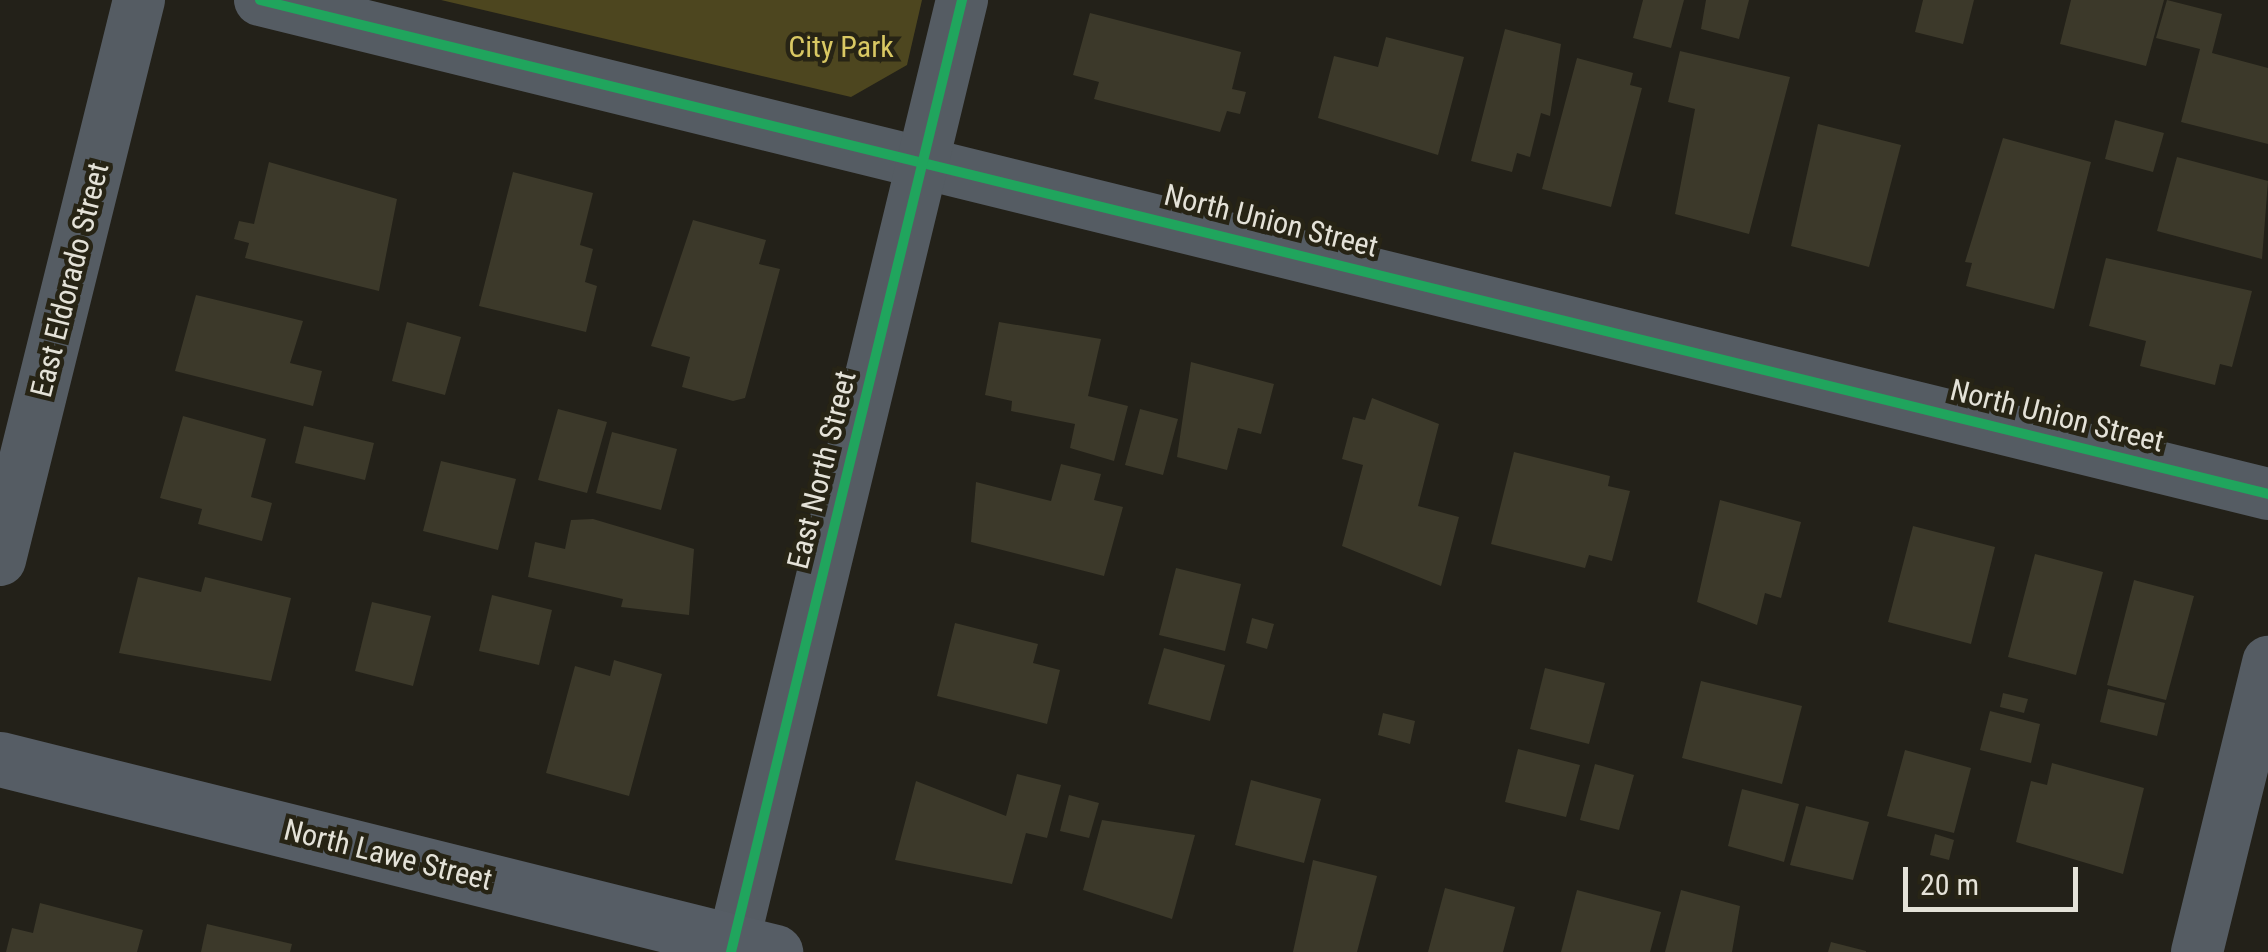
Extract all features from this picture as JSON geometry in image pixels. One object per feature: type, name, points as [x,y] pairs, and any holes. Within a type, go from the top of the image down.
[{"type":"main road","name":"North Lawe Street","points":[[0,759],[747,949]]},
{"type":"street","name":"East Eldorado Street","points":[[0,560],[139,0]]},
{"type":"street","name":"North Union Street","points":[[260,0],[924,160],[2268,494]]},
{"type":"street","name":"East North Street","points":[[747,949],[962,0]]},
{"type":"street","points":[[2196,952],[2268,662]]},
{"type":"green space","name":"City Park","points":[[441,0],[922,0],[907,65],[851,97]]},
{"type":"building","points":[[1643,0],[1684,0],[1671,48],[1633,38]]},
{"type":"building","points":[[1706,0],[1749,0],[1739,39],[1701,29]]},
{"type":"building","points":[[1923,0],[1974,0],[1963,44],[1915,32]]},
{"type":"building","points":[[2071,0],[2164,0],[2146,66],[2060,44]]},
{"type":"building","points":[[2167,0],[2222,14],[2212,53],[2268,68],[2268,144],[2181,122],[2200,49],[2156,38]]},
{"type":"building","points":[[1090,13],[1241,52],[1232,89],[1246,92],[1240,114],[1227,111],[1220,132],[1094,99],[1099,82],[1073,75]]},
{"type":"building","points":[[1505,29],[1561,44],[1550,116],[1541,113],[1530,157],[1517,153],[1512,172],[1471,161]]},
{"type":"building","points":[[1386,37],[1464,57],[1438,155],[1318,118],[1334,56],[1378,67]]},
{"type":"building","points":[[1680,51],[1790,77],[1749,234],[1675,214],[1695,109],[1668,102]]},
{"type":"building","points":[[1577,58],[1633,73],[1630,85],[1642,88],[1611,207],[1542,189]]},
{"type":"building","points":[[2115,120],[2164,133],[2153,172],[2105,159]]},
{"type":"building","points":[[1818,124],[1901,145],[1869,267],[1791,246]]},
{"type":"building","points":[[2003,138],[2091,162],[2054,309],[1966,286],[1972,263],[1965,262]]},
{"type":"building","points":[[2177,157],[2268,181],[2262,259],[2157,231]]},
{"type":"building","points":[[269,162],[397,199],[379,291],[245,258],[249,243],[234,239],[239,221],[254,224]]},
{"type":"building","points":[[513,172],[593,193],[580,245],[593,249],[585,282],[597,286],[586,332],[479,306]]},
{"type":"building","points":[[693,220],[766,240],[759,264],[780,269],[745,398],[733,401],[682,387],[690,357],[651,346]]},
{"type":"building","points":[[2106,258],[2252,291],[2232,367],[2220,364],[2215,385],[2140,366],[2146,341],[2089,326]]},
{"type":"building","points":[[196,295],[303,321],[290,363],[322,371],[313,406],[175,371]]},
{"type":"building","points":[[407,322],[461,337],[445,395],[392,381]]},
{"type":"building","points":[[999,322],[1101,339],[1088,396],[1128,406],[1114,461],[1070,448],[1075,424],[1011,411],[1012,401],[985,395]]},
{"type":"building","points":[[1191,362],[1274,384],[1261,434],[1238,428],[1227,470],[1177,457]]},
{"type":"building","points":[[1372,398],[1439,424],[1418,506],[1459,517],[1441,586],[1342,546],[1363,465],[1342,459],[1353,417],[1365,420]]},
{"type":"building","points":[[558,409],[607,422],[587,493],[538,480]]},
{"type":"building","points":[[1140,409],[1178,419],[1163,475],[1125,465]]},
{"type":"building","points":[[183,416],[266,439],[251,497],[272,503],[262,541],[198,524],[202,509],[160,498]]},
{"type":"building","points":[[304,426],[374,443],[365,480],[295,463]]},
{"type":"building","points":[[612,432],[677,449],[661,510],[596,493]]},
{"type":"building","points":[[1514,452],[1610,476],[1608,486],[1630,491],[1612,561],[1589,555],[1585,568],[1491,544]]},
{"type":"building","points":[[441,461],[516,479],[498,550],[423,531]]},
{"type":"building","points":[[1061,464],[1101,474],[1094,500],[1123,507],[1104,576],[971,542],[976,482],[1051,501]]},
{"type":"building","points":[[1720,500],[1801,522],[1781,598],[1765,593],[1757,625],[1697,602]]},
{"type":"building","points":[[593,519],[694,549],[689,615],[621,607],[623,599],[528,577],[535,542],[565,549],[571,520]]},
{"type":"building","points":[[1913,526],[1995,547],[1971,644],[1888,622]]},
{"type":"building","points":[[2035,554],[2103,572],[2076,675],[2008,657]]},
{"type":"building","points":[[1176,568],[1241,584],[1225,651],[1159,635]]},
{"type":"building","points":[[138,577],[201,592],[205,577],[291,598],[271,681],[119,653]]},
{"type":"building","points":[[2134,580],[2194,596],[2166,700],[2107,685]]},
{"type":"building","points":[[492,595],[552,610],[539,665],[479,651]]},
{"type":"building","points":[[372,602],[431,616],[413,686],[355,671]]},
{"type":"building","points":[[1252,618],[1274,624],[1267,649],[1246,643]]},
{"type":"building","points":[[955,623],[1038,644],[1033,663],[1060,670],[1047,724],[937,696]]},
{"type":"building","points":[[1164,648],[1225,665],[1210,721],[1148,704]]},
{"type":"building","points":[[614,660],[662,674],[629,796],[546,773],[575,666],[610,676]]},
{"type":"building","points":[[1545,668],[1605,683],[1589,744],[1530,729]]},
{"type":"building","points":[[1701,681],[1802,706],[1782,784],[1682,758]]},
{"type":"building","points":[[2108,689],[2165,703],[2157,736],[2100,722]]},
{"type":"building","points":[[2003,693],[2028,699],[2024,713],[2000,707]]},
{"type":"building","points":[[1990,711],[2040,724],[2031,763],[1980,750]]},
{"type":"building","points":[[1383,713],[1415,721],[1410,744],[1378,735]]},
{"type":"building","points":[[1518,749],[1580,765],[1566,817],[1505,802]]},
{"type":"building","points":[[1905,750],[1971,768],[1954,833],[1887,816]]},
{"type":"building","points":[[2052,763],[2144,788],[2123,874],[2016,842],[2031,781],[2047,785]]},
{"type":"building","points":[[1595,764],[1634,775],[1619,830],[1580,820]]},
{"type":"building","points":[[1017,774],[1061,785],[1047,838],[1026,833],[1012,884],[895,860],[916,781],[1006,816]]},
{"type":"building","points":[[1251,780],[1321,799],[1304,863],[1235,845]]},
{"type":"building","points":[[1742,789],[1799,804],[1784,862],[1728,846]]},
{"type":"building","points":[[1069,795],[1099,803],[1089,838],[1060,831]]},
{"type":"building","points":[[1806,806],[1869,822],[1853,880],[1790,865]]},
{"type":"building","points":[[1102,820],[1195,835],[1172,919],[1083,890]]},
{"type":"building","points":[[1935,834],[1954,840],[1949,860],[1930,855]]},
{"type":"building","points":[[1313,860],[1377,876],[1357,952],[1293,952]]},
{"type":"building","points":[[1445,888],[1515,907],[1503,952],[1428,952]]},
{"type":"building","points":[[1577,890],[1661,912],[1650,952],[1561,952]]},
{"type":"building","points":[[1681,890],[1740,906],[1732,952],[1665,952]]},
{"type":"building","points":[[40,903],[143,930],[137,952],[6,952],[12,928],[33,933]]},
{"type":"building","points":[[207,924],[292,944],[290,952],[201,952]]},
{"type":"building","points":[[1831,942],[1866,951],[1866,952],[1828,952]]},
{"type":"cycle path","points":[[260,0],[2268,494]]},
{"type":"cycle path","points":[[731,952],[962,0]]}]
